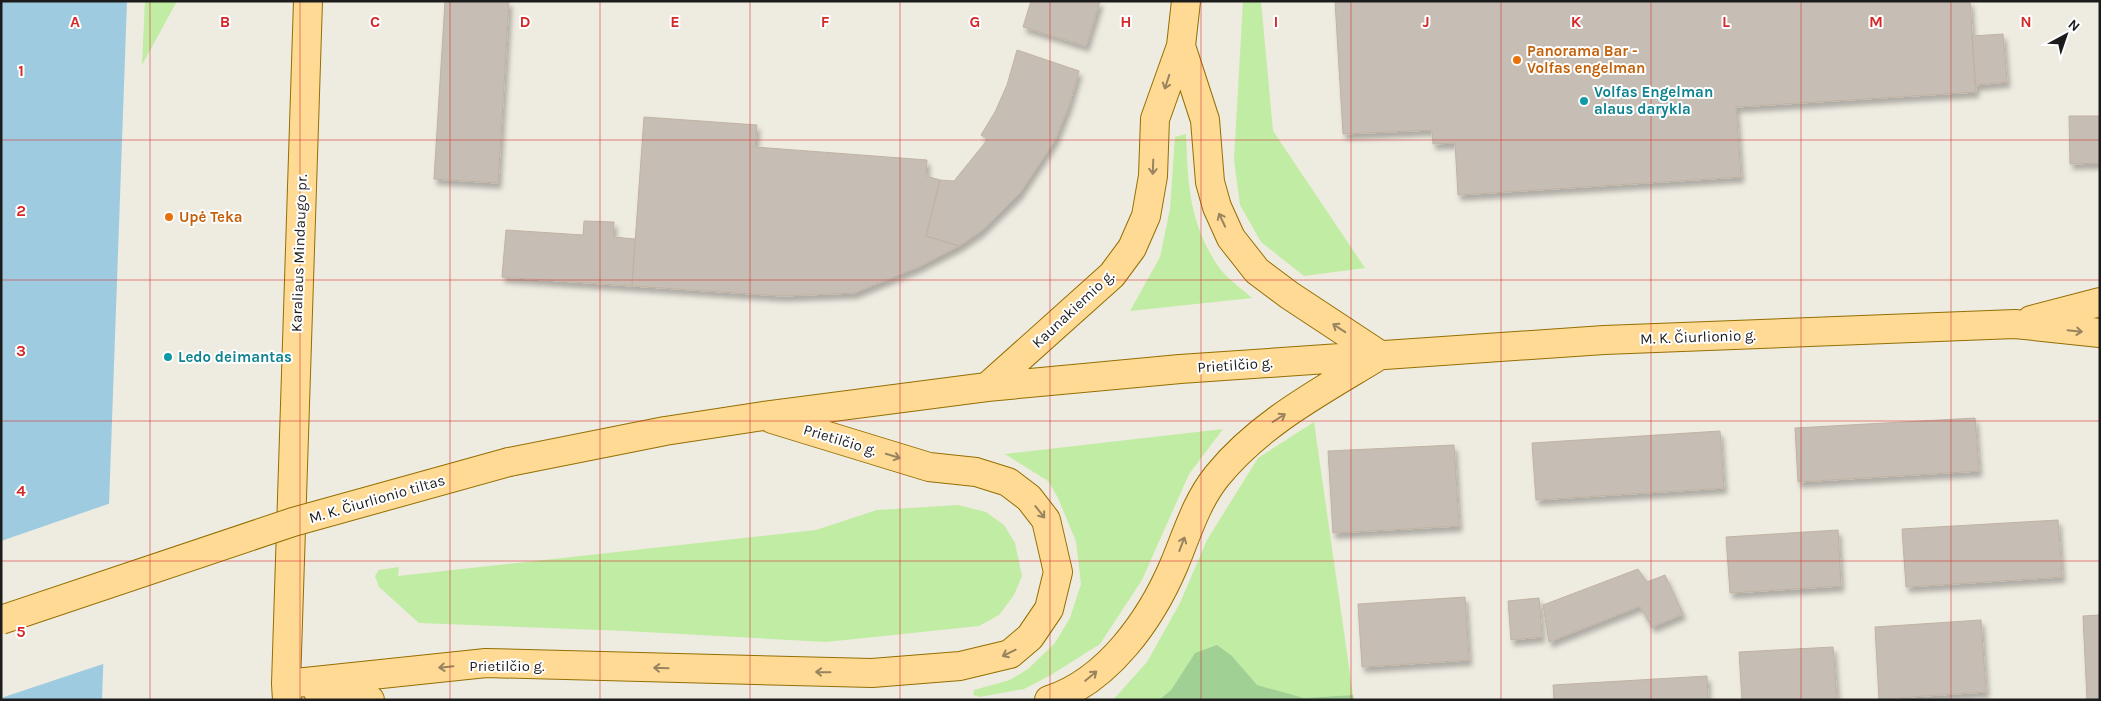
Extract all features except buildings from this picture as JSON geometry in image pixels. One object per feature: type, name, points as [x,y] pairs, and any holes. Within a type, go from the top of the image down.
[{"type":"main road","name":"Karaliaus Mindaugo pr.","points":[[283,694],[308,1]]},
{"type":"main road","name":"Kaunakiemio g.","points":[[987,387],[1112,275],[1132,248],[1146,216],[1153,176],[1155,119],[1181,46],[1186,1]]},
{"type":"main road","name":"Kaunakiemio g.","points":[[1181,46],[1205,120],[1210,182],[1217,207],[1231,238],[1257,271],[1289,295],[1380,355]]},
{"type":"main road","name":"M. K. Čiurlionio g.","points":[[2015,324],[2100,302]]},
{"type":"main road","name":"M. K. Čiurlionio g.","points":[[1380,355],[1604,340],[2015,324],[2100,333]]},
{"type":"main road","name":"Prietilčio g.","points":[[763,416],[987,387],[1180,369],[1380,355]]},
{"type":"main road","points":[[1049,700],[1086,681],[1117,653],[1153,609],[1174,565],[1194,514],[1215,479],[1239,450],[1270,423],[1380,355]]},
{"type":"main road","name":"Prietilčio g.","points":[[283,694],[486,663],[872,673],[960,666],[1010,654],[1030,637],[1049,609],[1058,572],[1046,520],[1029,498],[1008,482],[976,472],[929,467],[763,416]]},
{"type":"main road","name":"M. K. Čiurlionio tiltas","points":[[1,620],[293,522],[509,462],[665,431],[763,416]]},
{"type":"main road","points":[[283,694],[370,700]]},
{"type":"green space","points":[[145,1],[177,1],[142,65]]},
{"type":"green space","points":[[1243,1],[1261,1],[1273,131],[1365,268],[1304,276],[1261,242],[1240,205],[1234,160]]},
{"type":"green space","points":[[1186,134],[1189,187],[1201,234],[1208,250],[1221,270],[1252,298],[1130,311],[1160,257],[1170,209],[1175,137]]},
{"type":"green space","points":[[1314,422],[1353,695],[1304,698],[1256,685],[1232,656],[1195,653],[1171,690],[1159,700],[1113,700],[1147,662],[1180,603],[1207,540],[1258,458]]},
{"type":"green space","points":[[1223,429],[1189,474],[1142,580],[1100,644],[1051,675],[1024,689],[980,697],[973,695],[974,690],[1010,680],[1028,669],[1055,643],[1070,618],[1081,584],[1076,541],[1057,496],[1048,481],[1005,454]]},
{"type":"green space","points":[[958,505],[986,512],[1004,525],[1015,543],[1022,576],[1014,595],[999,615],[979,626],[826,642],[626,631],[419,623],[379,587],[375,576],[379,570],[399,567],[398,576],[816,530],[877,510]]},
{"type":"green space","points":[[1217,645],[1232,656],[1257,685],[1304,698],[1353,695],[1354,700],[1159,700],[1171,690],[1195,653]]},
{"type":"water","points":[[1,1],[127,1],[102,700],[1,700]]},
{"type":"pier","points":[[111,503],[106,663],[1,698],[1,541]]},
{"type":"place","name":"Panorama Bar - Volfas engelman","points":[[1517,60]]},
{"type":"place","name":"Volfas Engelman alaus darykla","points":[[1584,101]]},
{"type":"place","name":"Upė Teka","points":[[169,217]]},
{"type":"place","name":"Ledo deimantas","points":[[168,357]]}]
